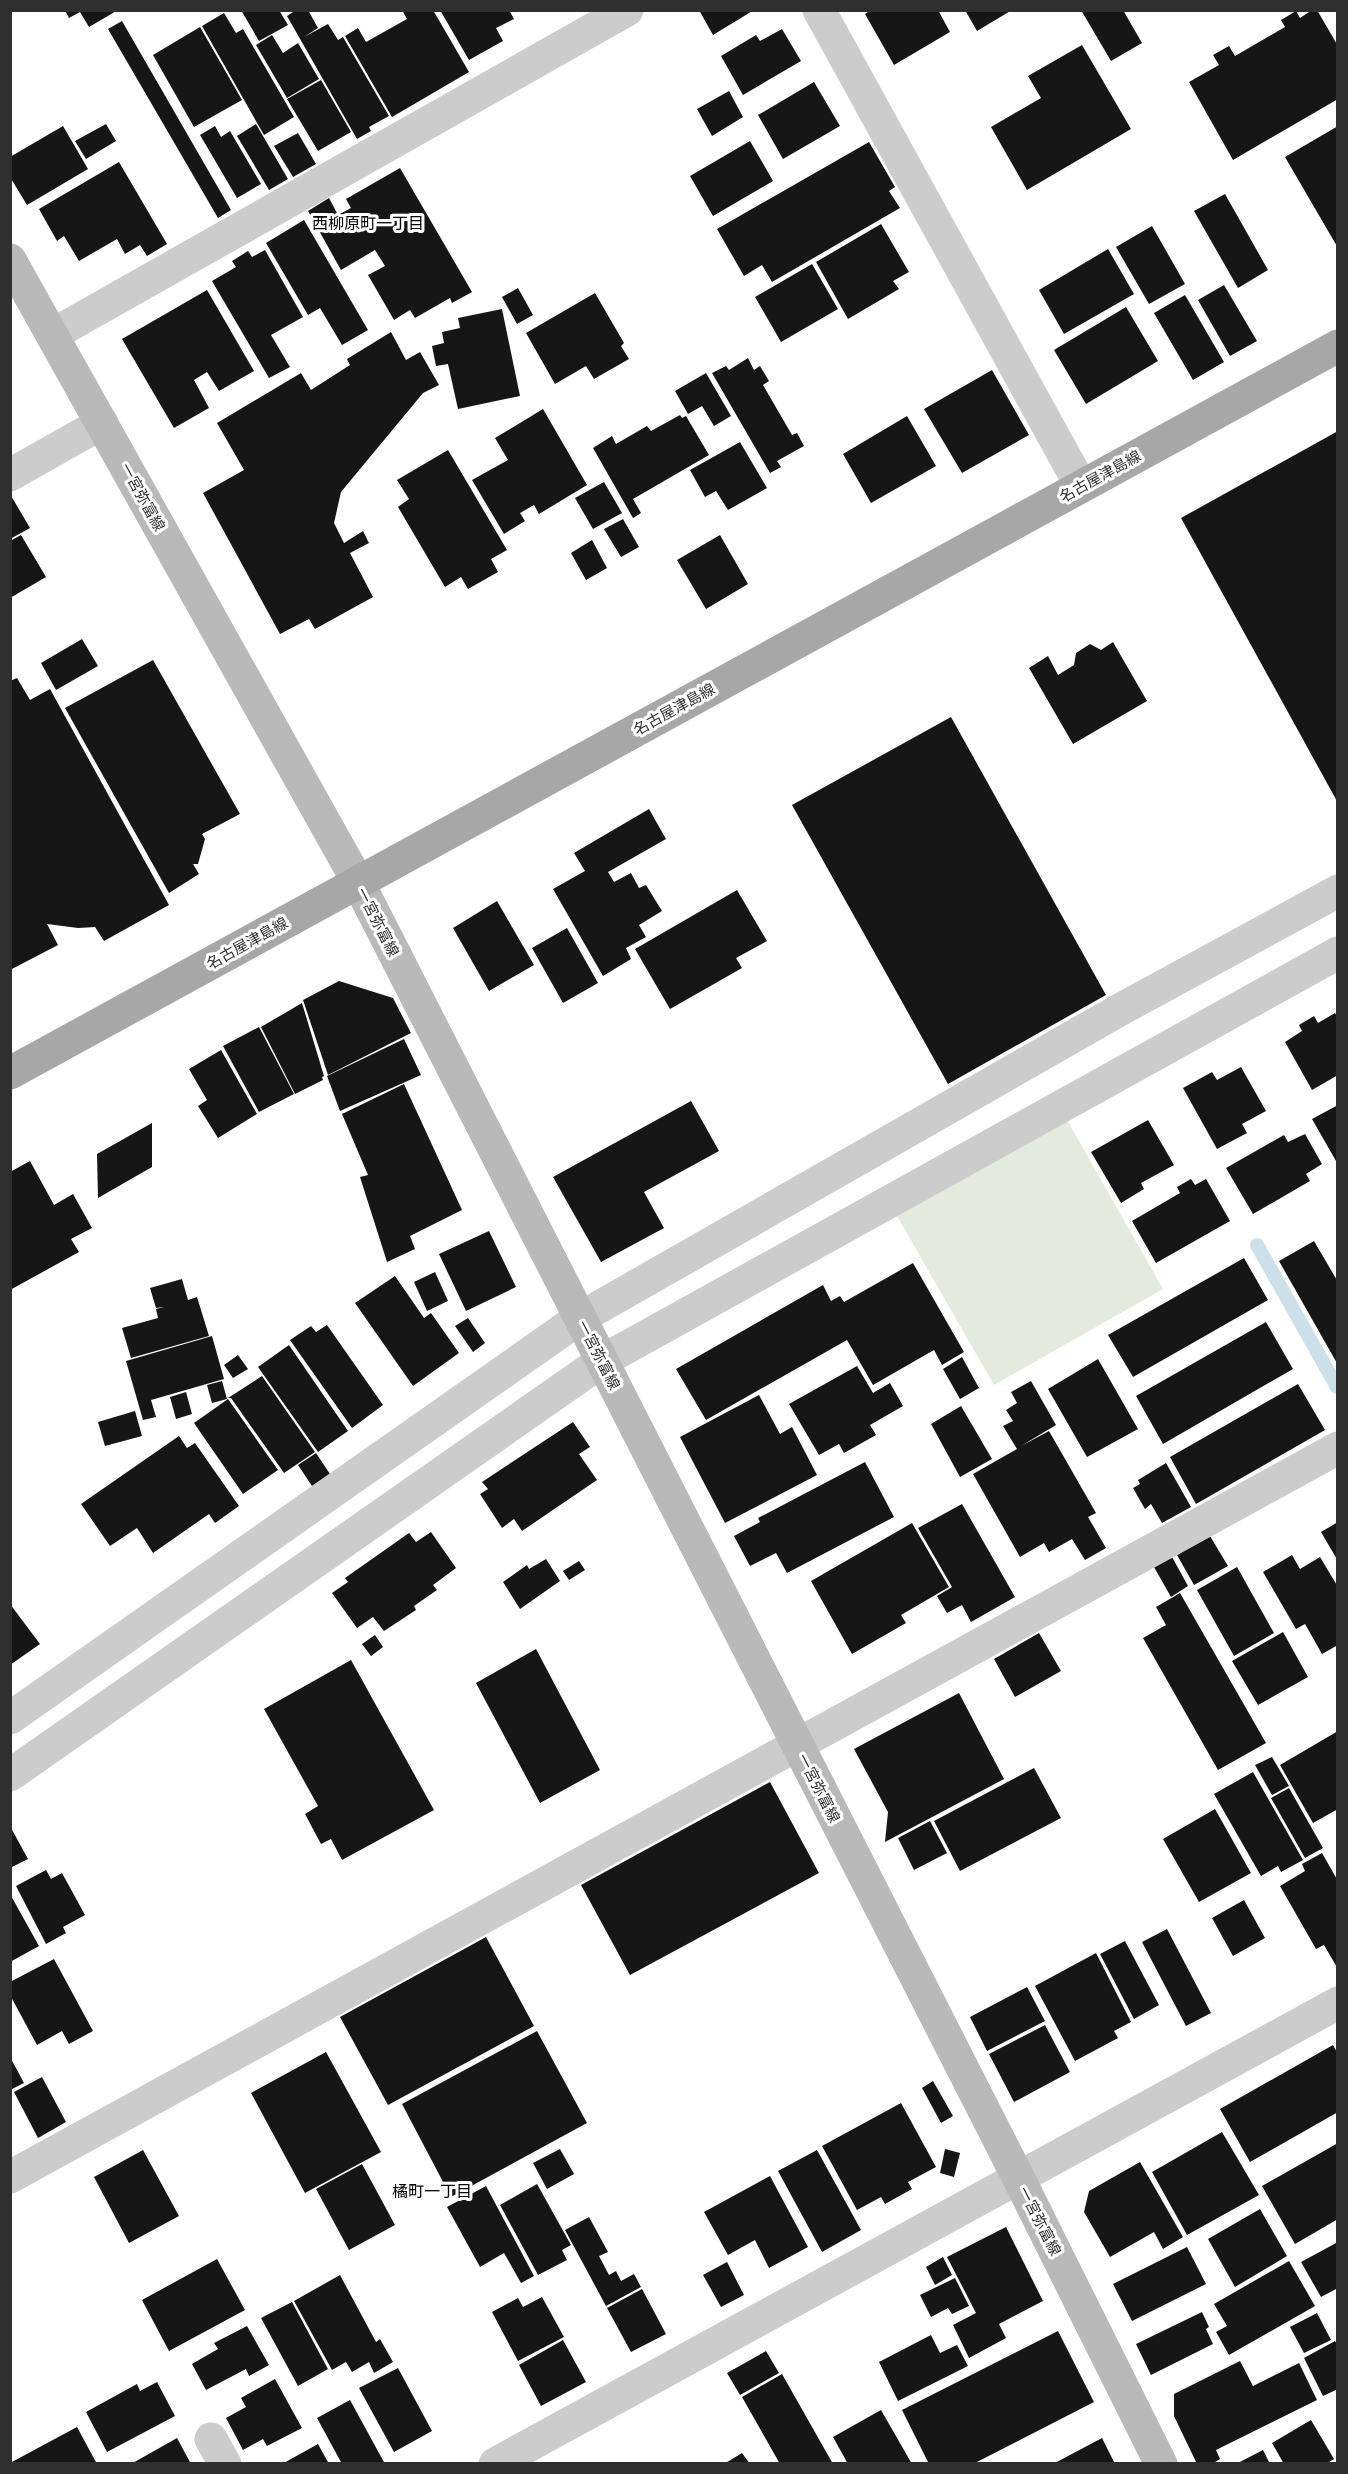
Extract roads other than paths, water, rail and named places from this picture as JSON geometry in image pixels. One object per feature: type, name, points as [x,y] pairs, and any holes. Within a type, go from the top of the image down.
[{"type":"main road","name":"一宮弥富線","points":[[10,260],[358,882],[1019,2179],[1161,2463]]},
{"type":"main road","name":"名古屋津島線","points":[[10,1073],[1338,346]]},
{"type":"street","points":[[52,334],[627,10]]},
{"type":"street","points":[[819,10],[1081,486]]},
{"type":"street","points":[[10,475],[102,423]]},
{"type":"street","points":[[10,1718],[580,1318],[1123,1008],[1338,891]]},
{"type":"street","points":[[10,1775],[602,1361],[1338,953]]},
{"type":"street","points":[[10,2177],[1338,1448]]},
{"type":"street","points":[[495,2463],[1338,2003]]},
{"type":"waterway","points":[[1257,1245],[1337,1387]]},
{"type":"district","name":"西柳原町一丁目","points":[[368,223]]},
{"type":"district","name":"橘町一丁目","points":[[432,2191]]}]
